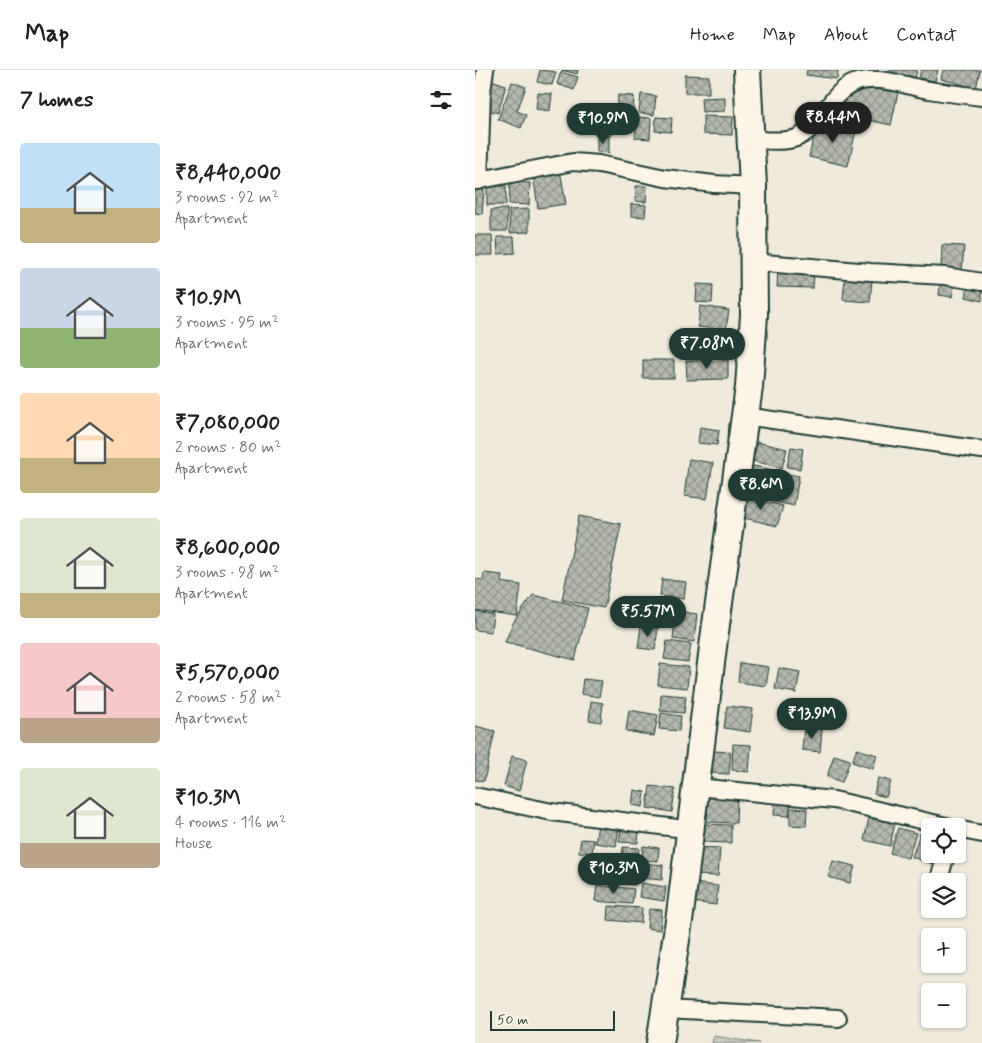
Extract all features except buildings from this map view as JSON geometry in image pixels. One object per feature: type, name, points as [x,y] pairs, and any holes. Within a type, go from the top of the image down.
[{"type":"main road","points":[[660,1043],[691,830],[745,416],[754,315],[753,186],[747,70]]},
{"type":"street","points":[[485,70],[477,181],[573,162],[599,164],[665,178],[714,184],[753,186]]},
{"type":"street","points":[[750,139],[779,140],[796,138],[806,132],[838,94],[853,84],[869,80],[887,81],[928,90],[982,97]]},
{"type":"street","points":[[753,262],[945,276],[982,282]]},
{"type":"street","points":[[745,416],[982,450]]},
{"type":"street","points":[[696,787],[833,800],[921,820]]},
{"type":"street","points":[[475,796],[552,812],[691,830]]},
{"type":"street","points":[[966,831],[982,834]]},
{"type":"street","points":[[665,1009],[838,1018]]},
{"type":"shaded area","points":[[714,1036],[759,1043],[712,1043]]}]
